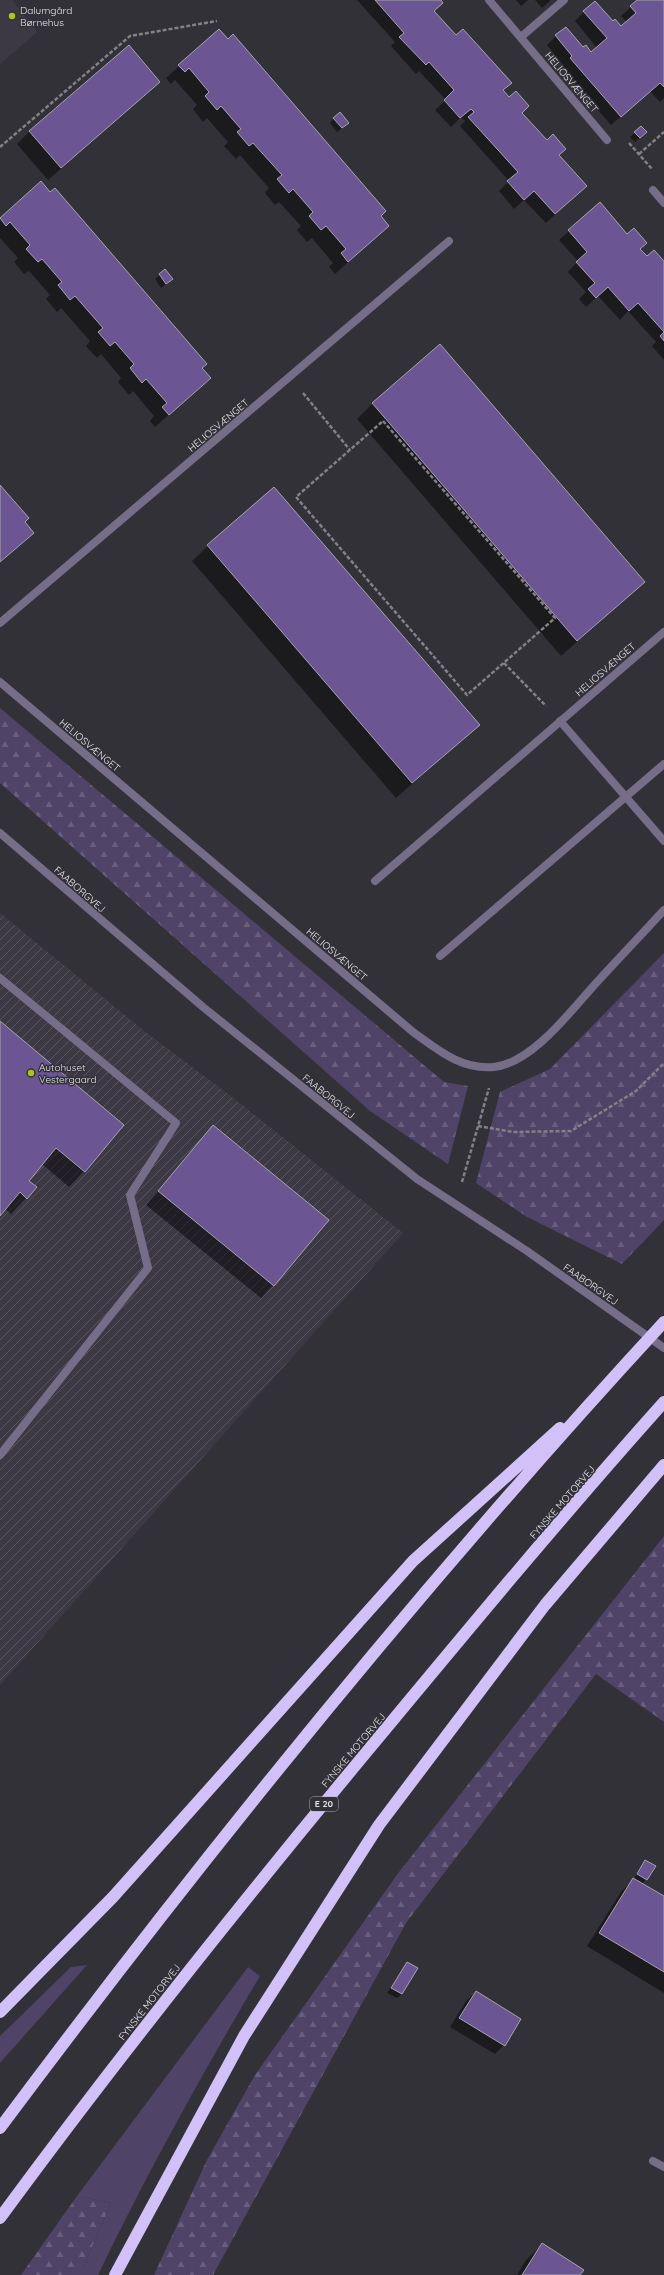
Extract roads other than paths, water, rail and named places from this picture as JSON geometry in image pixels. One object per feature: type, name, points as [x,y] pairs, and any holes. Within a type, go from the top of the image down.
[{"type":"highway","points":[[0,2128],[202,1865],[396,1627],[599,1393],[664,1322]]},
{"type":"highway","points":[[0,2012],[113,1897],[413,1561],[599,1393]]},
{"type":"highway","name":"FYNSKE MOTORVEJ","points":[[0,2218],[56,2142],[244,1900],[441,1662],[664,1402]]},
{"type":"highway","points":[[115,2275],[244,2036],[379,1825],[545,1604],[664,1465]]},
{"type":"street","name":"HELIOSVÆNGET","points":[[489,0],[607,140]]},
{"type":"street","points":[[520,37],[564,0]]},
{"type":"street","points":[[653,190],[664,203]]},
{"type":"street","name":"HELIOSVÆNGET","points":[[0,623],[449,242]]},
{"type":"street","name":"HELIOSVÆNGET","points":[[375,881],[664,632]]},
{"type":"street","name":"HELIOSVÆNGET","points":[[0,682],[413,1032],[448,1058],[468,1065],[495,1067],[519,1058],[547,1037],[664,910]]},
{"type":"street","points":[[560,721],[664,841]]},
{"type":"street","points":[[440,956],[664,764]]},
{"type":"street","name":"FAABORGVEJ","points":[[0,833],[203,1007],[417,1179],[527,1251],[664,1348]]},
{"type":"street","points":[[0,978],[176,1123],[130,1195],[148,1268],[0,1455]]},
{"type":"street","points":[[653,2161],[664,2167]]},
{"type":"place","name":"Dalumgård Børnehus","points":[[12,16]]},
{"type":"place","name":"Autohuset Vestergaard","points":[[31,1073]]}]
